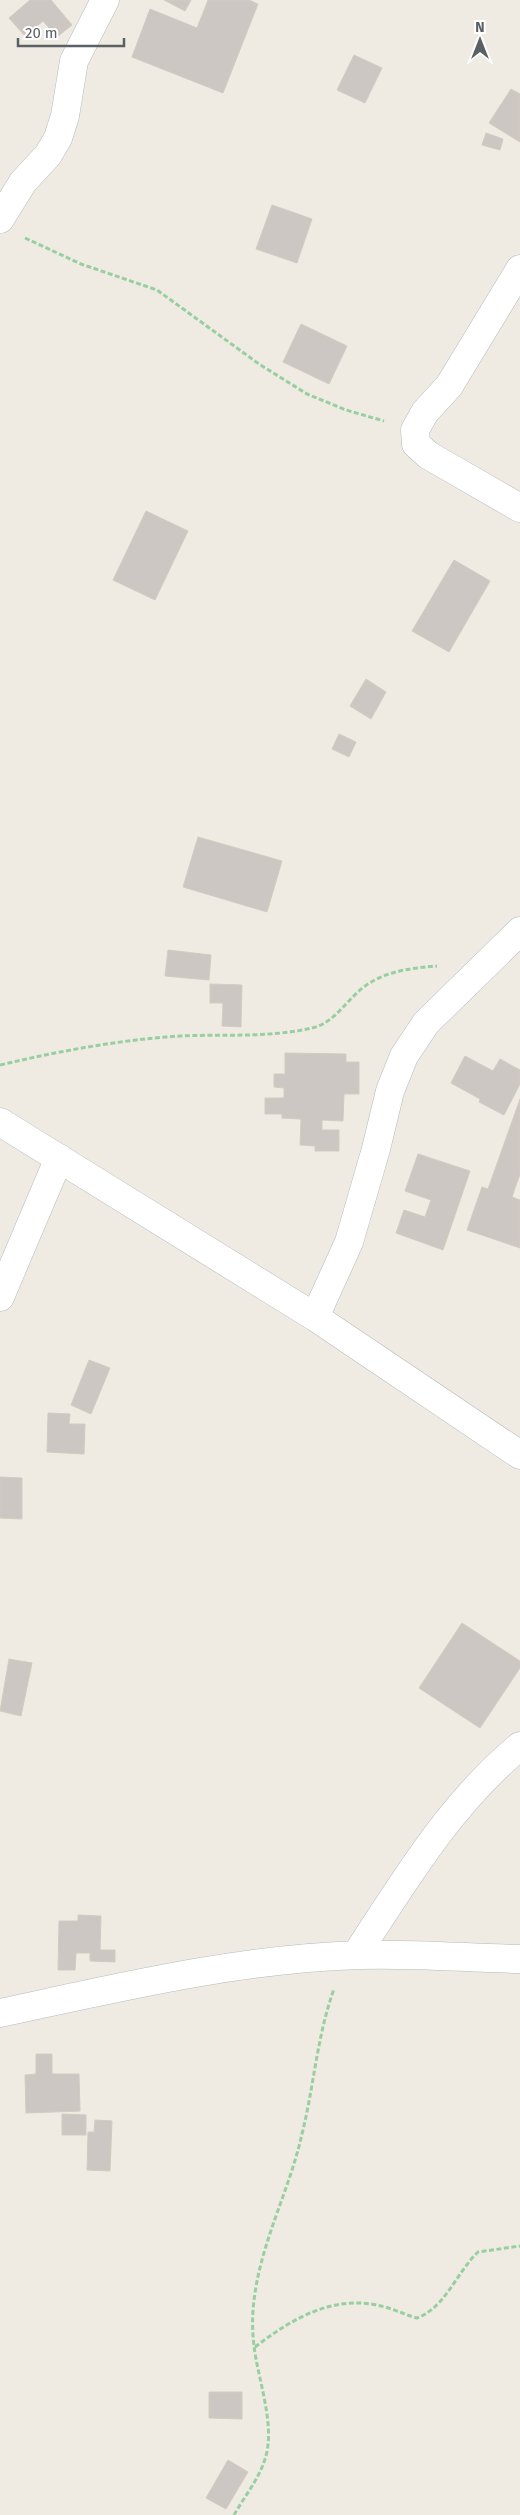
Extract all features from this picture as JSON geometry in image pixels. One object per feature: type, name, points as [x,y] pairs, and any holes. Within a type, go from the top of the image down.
[{"type":"street","points":[[0,219],[24,182],[48,155],[58,138],[65,116],[74,61],[106,0]]},
{"type":"street","points":[[520,269],[448,386],[426,412],[415,430],[416,444],[428,455],[520,508]]},
{"type":"street","points":[[315,1317],[349,1242],[374,1158],[390,1091],[404,1056],[426,1023],[485,963],[511,942],[520,931]]},
{"type":"street","points":[[0,1122],[315,1317],[520,1455]]},
{"type":"street","points":[[0,1297],[59,1158]]},
{"type":"street","points":[[356,1955],[424,1850],[467,1796],[498,1764],[520,1746]]},
{"type":"street","points":[[0,2013],[236,1966],[356,1955],[411,1954],[520,1959]]},
{"type":"path","points":[[23,237],[81,264],[157,290],[259,364],[307,394],[346,410],[415,430]]},
{"type":"path","points":[[0,1065],[77,1048],[116,1042],[179,1036],[267,1033],[315,1028],[329,1020],[364,987],[381,977],[411,968],[485,963]]},
{"type":"path","points":[[234,2515],[265,2459],[269,2436],[254,2347],[252,2318],[255,2292],[268,2236],[291,2175],[302,2133],[327,2010],[338,1980],[356,1955]]},
{"type":"path","points":[[254,2347],[298,2317],[334,2305],[358,2302],[385,2307],[417,2318],[429,2314],[441,2301],[457,2276],[478,2252],[520,2246]]},
{"type":"building","points":[[30,0],[51,0],[72,25],[57,37],[43,21],[25,36],[9,18]]},
{"type":"building","points":[[164,0],[191,0],[185,11]]},
{"type":"building","points":[[208,0],[249,0],[258,4],[223,93],[132,57],[150,9],[197,28]]},
{"type":"building","points":[[354,55],[382,68],[365,103],[337,90]]},
{"type":"building","points":[[511,89],[520,94],[520,142],[489,123]]},
{"type":"building","points":[[486,133],[503,139],[500,150],[482,145]]},
{"type":"building","points":[[272,205],[312,219],[297,263],[256,249]]},
{"type":"building","points":[[301,324],[347,346],[329,384],[283,362]]},
{"type":"building","points":[[146,511],[188,531],[155,600],[113,580]]},
{"type":"building","points":[[454,560],[490,581],[449,652],[412,631]]},
{"type":"building","points":[[366,679],[386,692],[371,719],[350,706]]},
{"type":"building","points":[[339,734],[356,742],[349,757],[332,749]]},
{"type":"building","points":[[198,837],[282,861],[267,912],[183,887]]},
{"type":"building","points":[[168,950],[211,955],[209,980],[165,976]]},
{"type":"building","points":[[210,984],[242,985],[241,1027],[222,1026],[223,1003],[210,1003]]},
{"type":"building","points":[[285,1053],[346,1054],[346,1062],[359,1062],[359,1094],[344,1094],[343,1121],[322,1120],[322,1130],[339,1130],[339,1151],[315,1151],[315,1146],[300,1145],[301,1119],[282,1118],[282,1114],[265,1114],[265,1098],[284,1098],[284,1088],[274,1087],[274,1074],[285,1074]]},
{"type":"building","points":[[465,1056],[493,1071],[500,1059],[520,1070],[520,1084],[504,1115],[479,1102],[480,1099],[451,1083]]},
{"type":"building","points":[[520,1099],[520,1174],[512,1197],[520,1200],[520,1248],[467,1230],[482,1187],[488,1189]]},
{"type":"building","points":[[418,1154],[470,1171],[443,1250],[396,1233],[404,1210],[425,1217],[431,1200],[405,1191]]},
{"type":"building","points":[[89,1360],[110,1368],[91,1414],[71,1405]]},
{"type":"building","points":[[48,1413],[70,1414],[69,1424],[85,1424],[84,1454],[47,1452]]},
{"type":"building","points":[[0,1477],[22,1478],[22,1519],[0,1518]]},
{"type":"building","points":[[462,1623],[520,1661],[520,1668],[480,1728],[419,1688]]},
{"type":"building","points":[[9,1659],[32,1663],[21,1716],[0,1711]]},
{"type":"building","points":[[78,1915],[101,1916],[100,1950],[115,1950],[115,1962],[90,1961],[90,1953],[76,1953],[75,1970],[58,1970],[59,1921],[78,1921]]},
{"type":"building","points":[[36,2054],[52,2054],[52,2074],[79,2074],[80,2111],[26,2113],[25,2075],[36,2074]]},
{"type":"building","points":[[62,2114],[86,2115],[86,2135],[62,2135]]},
{"type":"building","points":[[95,2120],[112,2121],[110,2171],[87,2170],[88,2132],[94,2132]]},
{"type":"building","points":[[209,2392],[242,2392],[242,2419],[209,2418]]},
{"type":"building","points":[[228,2460],[248,2472],[226,2509],[206,2498]]}]
